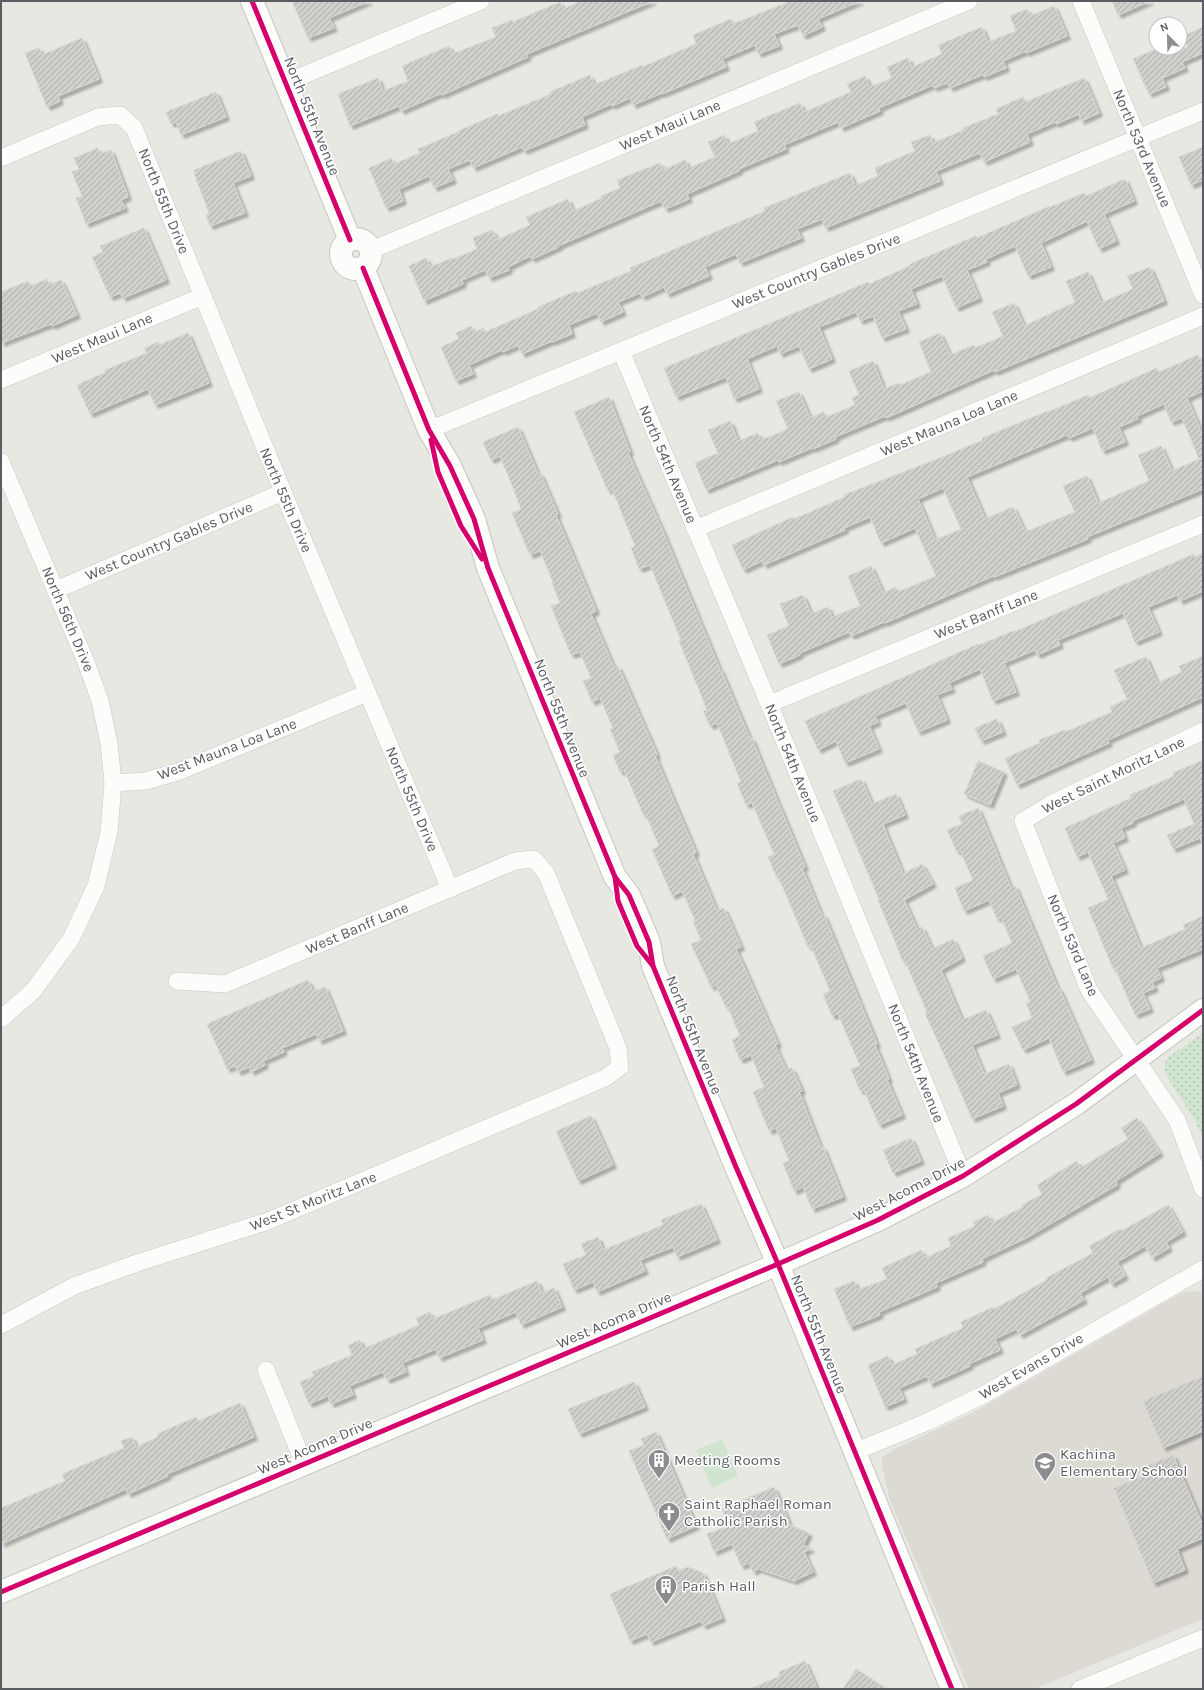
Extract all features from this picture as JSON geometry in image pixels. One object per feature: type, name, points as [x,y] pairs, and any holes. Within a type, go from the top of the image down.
[{"type":"street","name":"North 55th Avenue","points":[[252,1],[350,240],[363,240],[367,259],[429,430],[438,472],[458,520],[488,568],[615,877],[629,895],[649,942],[653,966],[733,1160],[778,1264],[952,1689]]},
{"type":"street","points":[[285,83],[481,1]]},
{"type":"street","name":"West Maui Lane","points":[[367,259],[970,1]]},
{"type":"street","name":"North 53rd Avenue","points":[[1081,1],[1203,294]]},
{"type":"street","name":"West Country Gables Drive","points":[[429,430],[1203,111]]},
{"type":"street","name":"North 55th Drive","points":[[1,158],[98,117],[120,115],[134,128],[283,492],[450,889]]},
{"type":"street","name":"West Maui Lane","points":[[1,380],[203,296]]},
{"type":"street","name":"West Mauna Loa Lane","points":[[695,529],[1203,316]]},
{"type":"street","name":"North 54th Avenue","points":[[621,351],[769,704],[963,1176]]},
{"type":"street","name":"North 56th Drive","points":[[1,462],[86,662],[100,701],[109,743],[112,783]]},
{"type":"street","name":"West Country Gables Drive","points":[[56,590],[283,492]]},
{"type":"street","name":"West Banff Lane","points":[[769,704],[1203,524]]},
{"type":"street","name":"West Mauna Loa Lane","points":[[112,783],[146,781],[180,771],[367,693]]},
{"type":"street","name":"West Saint Moritz Lane","points":[[1023,821],[1051,804],[1203,731]]},
{"type":"street","points":[[1,1019],[33,991],[71,939],[96,886],[109,832],[112,783]]},
{"type":"street","name":"North 53rd Lane","points":[[1023,821],[1089,990],[1177,1120],[1203,1189]]},
{"type":"street","name":"West Banff Lane","points":[[177,981],[225,984],[515,861],[534,859],[546,873],[618,1048],[620,1066]]},
{"type":"street","name":"West Acoma Drive","points":[[1,1592],[778,1264],[878,1220],[963,1176],[1076,1104],[1203,1010]]},
{"type":"street","name":"West St Moritz Lane","points":[[1,1325],[74,1286],[137,1263],[268,1221],[605,1078],[620,1066]]},
{"type":"street","name":"West Evans Drive","points":[[854,1452],[927,1422],[983,1394],[1203,1269]]},
{"type":"street","points":[[266,1370],[304,1464]]},
{"type":"street","points":[[1080,1689],[1203,1638]]},
{"type":"shaded area","name":"Kachina Elementary School","points":[[1203,1291],[1203,1619],[1034,1689],[969,1689],[890,1500],[882,1465],[882,1457],[895,1449],[972,1413],[1178,1295],[1185,1292]]},
{"type":"green space","points":[[1203,1033],[1203,1139],[1194,1118],[1166,1075],[1164,1068],[1169,1057]]},
{"type":"green space","points":[[722,1439],[738,1476],[712,1488],[696,1450]]},
{"type":"building","points":[[292,1],[369,1],[329,18],[334,28],[308,38]]},
{"type":"building","points":[[581,1],[653,1],[527,54],[528,57],[442,95],[442,93],[401,111],[399,106],[350,126],[338,94],[378,78],[383,91],[408,81],[402,66],[449,46],[452,54],[496,37],[492,28],[512,20],[513,22],[560,2],[563,9]]},
{"type":"building","points":[[791,1],[860,1],[818,19],[822,27],[803,36],[798,25],[774,34],[779,46],[758,54],[755,45],[722,59],[726,67],[662,94],[633,105],[630,98],[612,106],[611,104],[582,117],[585,125],[524,151],[522,147],[473,168],[470,160],[448,169],[453,180],[434,188],[429,176],[399,189],[403,201],[386,208],[369,168],[391,158],[394,164],[420,153],[418,149],[497,114],[498,116],[551,94],[550,92],[590,75],[594,85],[642,65],[642,67],[696,44],[693,35],[731,19],[733,24]]},
{"type":"building","points":[[1112,1],[1150,1],[1118,15]]},
{"type":"building","points":[[1054,6],[1067,36],[1003,61],[1006,68],[984,77],[982,75],[950,88],[947,83],[934,88],[933,85],[879,108],[880,111],[841,128],[838,122],[784,145],[786,149],[739,169],[739,171],[687,194],[689,199],[665,209],[661,201],[532,259],[530,256],[508,267],[509,270],[489,278],[485,270],[462,280],[463,284],[424,301],[409,266],[426,258],[430,267],[452,258],[453,259],[477,249],[473,238],[492,230],[497,240],[530,225],[526,217],[568,199],[573,211],[620,188],[617,180],[660,163],[663,170],[685,160],[688,168],[715,157],[708,142],[724,135],[728,144],[758,131],[754,122],[800,103],[804,112],[821,105],[851,92],[847,84],[865,76],[870,87],[892,78],[887,67],[908,58],[912,67],[942,54],[938,45],[982,27],[988,42],[1016,31],[1010,16],[1027,9],[1030,16]]},
{"type":"building","points":[[1203,27],[1203,53],[1182,62],[1185,68],[1162,78],[1166,87],[1149,94],[1133,59],[1148,53],[1148,56],[1188,56],[1188,34]]},
{"type":"building","points":[[82,38],[99,79],[58,96],[60,101],[47,107],[25,53],[39,48],[42,55]]},
{"type":"building","points":[[1084,78],[1099,113],[1081,121],[1079,114],[1056,124],[1055,122],[1027,134],[1030,142],[984,162],[980,153],[936,171],[940,181],[825,228],[822,219],[797,229],[801,238],[740,263],[736,254],[705,267],[709,276],[667,294],[664,287],[642,297],[640,293],[618,302],[623,312],[601,322],[597,313],[569,325],[572,334],[522,354],[518,345],[503,352],[502,350],[469,365],[473,374],[456,381],[441,347],[459,339],[456,333],[471,326],[474,333],[483,328],[485,332],[576,291],[577,293],[631,271],[630,268],[765,211],[764,208],[850,173],[855,186],[878,176],[875,168],[915,151],[911,142],[930,135],[933,143],[964,130],[963,128],[998,114],[996,109],[1023,97],[1025,102]]},
{"type":"building","points":[[216,92],[226,117],[181,135],[176,122],[171,124],[166,112]]},
{"type":"building","points":[[1203,147],[1203,180],[1191,185],[1179,157]]},
{"type":"building","points":[[98,148],[100,154],[111,150],[128,197],[121,200],[125,208],[86,224],[76,198],[82,196],[72,172],[79,169],[74,158]]},
{"type":"building","points":[[241,151],[251,176],[233,183],[245,213],[210,226],[206,215],[209,213],[194,170]]},
{"type":"building","points":[[1125,179],[1134,201],[1104,214],[1116,241],[1099,249],[1087,221],[1041,243],[1051,267],[1028,276],[1015,246],[986,259],[987,262],[967,270],[979,298],[956,308],[942,276],[911,289],[917,304],[898,311],[906,329],[882,338],[873,316],[860,321],[856,312],[819,327],[832,359],[809,369],[799,346],[780,354],[777,346],[747,359],[759,389],[734,399],[726,377],[676,397],[664,368],[868,282],[869,284],[910,266],[910,264],[976,236],[977,238],[1050,206],[1084,193],[1086,196]]},
{"type":"building","points":[[144,228],[166,280],[123,298],[120,293],[110,297],[92,257],[103,252],[100,246]]},
{"type":"building","points":[[1150,267],[1164,301],[995,372],[994,370],[886,418],[885,416],[835,437],[836,439],[813,449],[812,448],[779,462],[778,460],[706,490],[695,463],[718,453],[708,430],[730,421],[738,441],[758,433],[761,440],[788,429],[776,401],[799,392],[810,418],[824,412],[826,417],[855,405],[852,398],[859,395],[849,371],[873,361],[884,389],[899,383],[900,385],[931,372],[919,342],[940,333],[950,355],[974,345],[975,348],[1003,336],[992,312],[1014,303],[1024,326],[1075,302],[1066,281],[1088,272],[1101,303],[1133,289],[1127,276]]},
{"type":"building","points":[[47,279],[49,285],[61,280],[77,315],[52,326],[51,324],[1,343],[1,292],[28,281],[30,286]]},
{"type":"building","points":[[188,333],[209,383],[155,405],[148,389],[90,414],[77,385],[106,372],[105,370],[147,353],[144,348],[158,342],[159,345]]},
{"type":"building","points":[[1198,355],[1203,366],[1203,391],[1187,398],[1203,436],[1203,489],[1087,537],[1088,539],[994,577],[993,576],[885,623],[884,622],[851,636],[849,632],[800,653],[800,655],[779,664],[767,635],[789,626],[780,604],[803,595],[811,614],[828,607],[832,617],[860,606],[848,576],[871,566],[883,593],[896,587],[898,592],[936,576],[915,528],[881,543],[870,517],[844,528],[845,530],[764,565],[762,561],[743,570],[732,545],[793,517],[794,519],[845,497],[844,495],[940,458],[983,440],[982,438],[1048,411],[1088,395],[1089,398],[1157,368],[1159,372]],"holes":[[[1164,404],[1171,422],[1182,418],[1199,459],[1172,471],[1161,446],[1138,455],[1149,481],[1098,503],[1087,476],[1063,486],[1075,512],[1025,532],[1013,507],[985,519],[967,477],[1067,435],[1069,438],[1093,428],[1102,451],[1125,442],[1119,427],[1138,419],[1137,416]],[[943,488],[961,529],[935,540],[918,499]]]},
{"type":"building","points":[[609,397],[630,452],[628,453],[664,534],[750,739],[752,738],[805,867],[802,868],[822,916],[824,915],[877,1044],[875,1045],[889,1079],[887,1080],[902,1115],[879,1125],[864,1090],[860,1091],[851,1069],[860,1066],[838,1014],[832,1016],[823,994],[830,991],[811,946],[808,947],[779,878],[777,878],[768,857],[774,854],[752,803],[746,805],[737,783],[741,782],[717,723],[710,726],[703,711],[707,710],[679,641],[681,640],[650,565],[639,569],[631,548],[635,546],[612,489],[608,491],[574,412]]},
{"type":"building","points":[[518,427],[538,474],[540,473],[558,514],[556,515],[596,611],[591,614],[614,668],[618,666],[657,755],[655,756],[696,853],[693,854],[717,911],[724,908],[741,947],[736,949],[778,1044],[775,1045],[786,1070],[792,1068],[802,1091],[799,1092],[821,1148],[823,1147],[843,1197],[812,1209],[803,1187],[794,1191],[783,1163],[789,1161],[776,1128],[769,1131],[753,1092],[764,1087],[751,1055],[740,1060],[732,1040],[740,1036],[728,1007],[726,1008],[716,985],[711,987],[691,944],[701,940],[693,921],[695,920],[682,891],[672,896],[652,849],[659,846],[624,770],[620,772],[613,755],[620,752],[610,729],[613,728],[600,698],[592,702],[583,681],[591,678],[580,652],[571,655],[551,606],[560,603],[552,583],[553,582],[540,551],[530,555],[512,513],[521,509],[500,456],[491,460],[483,442]]},
{"type":"building","points":[[1203,553],[1203,591],[1180,601],[1177,595],[1148,607],[1159,632],[1135,642],[1123,613],[1058,640],[1060,645],[1037,655],[1035,650],[1004,663],[1016,692],[993,701],[980,669],[949,683],[952,689],[937,695],[947,720],[918,732],[906,703],[875,716],[878,722],[869,726],[879,749],[845,763],[836,741],[818,750],[805,721],[978,644],[979,645],[1013,631],[1014,632],[1194,554],[1195,557]]},
{"type":"building","points":[[1203,656],[1203,697],[1108,740],[1109,743],[1017,785],[1005,758],[1040,743],[1039,740],[1065,730],[1065,732],[1112,712],[1110,707],[1127,699],[1114,670],[1146,657],[1157,683],[1182,672],[1179,666]]},
{"type":"building","points":[[997,719],[1003,732],[981,741],[975,728]]},
{"type":"building","points":[[1203,760],[1203,844],[1200,838],[1173,849],[1167,835],[1194,824],[1184,799],[1132,821],[1133,823],[1121,828],[1125,838],[1113,843],[1125,870],[1111,876],[1141,948],[1185,929],[1183,925],[1203,916],[1203,949],[1157,968],[1161,978],[1152,982],[1155,988],[1143,993],[1150,1009],[1135,1015],[1115,968],[1113,969],[1088,908],[1108,899],[1088,852],[1077,857],[1065,828],[1131,798],[1130,795],[1174,776],[1173,773]]},
{"type":"building","points":[[978,761],[1004,772],[990,805],[964,794]]},
{"type":"building","points":[[861,779],[872,804],[896,794],[905,815],[883,824],[887,835],[903,874],[922,864],[933,884],[904,900],[917,929],[922,927],[932,949],[953,939],[962,958],[941,970],[962,1020],[986,1010],[997,1035],[972,1045],[984,1074],[1009,1064],[1017,1085],[998,1093],[1003,1106],[972,1119],[925,1013],[927,1012],[905,961],[903,962],[878,900],[879,899],[833,791]]},
{"type":"building","points":[[978,808],[1011,888],[1015,886],[1058,989],[1059,988],[1091,1060],[1063,1072],[1049,1038],[1023,1050],[1012,1027],[1032,1018],[1026,1003],[1030,1001],[1016,969],[993,979],[983,956],[1012,943],[1001,917],[997,919],[989,900],[964,911],[955,888],[973,880],[960,850],[957,852],[947,830],[962,824],[959,816]]},
{"type":"building","points":[[308,980],[313,992],[325,987],[343,1031],[319,1041],[316,1034],[282,1048],[284,1052],[263,1061],[265,1065],[251,1072],[249,1067],[238,1072],[235,1066],[227,1069],[207,1024]]},
{"type":"building","points":[[591,1116],[613,1165],[578,1181],[556,1131]]},
{"type":"building","points":[[1137,1118],[1160,1153],[1116,1181],[1117,1185],[1026,1238],[982,1259],[983,1262],[936,1283],[937,1287],[879,1312],[880,1315],[850,1327],[834,1289],[854,1281],[857,1290],[887,1279],[882,1268],[921,1250],[925,1258],[951,1246],[948,1238],[975,1226],[973,1222],[988,1215],[992,1223],[1023,1207],[1022,1205],[1042,1194],[1037,1185],[1077,1161],[1080,1168],[1128,1139],[1121,1128]]},
{"type":"building","points":[[911,1138],[921,1161],[893,1173],[883,1150]]},
{"type":"building","points":[[701,1204],[717,1240],[677,1257],[673,1247],[640,1260],[645,1271],[597,1292],[593,1282],[574,1290],[563,1264],[586,1255],[581,1244],[598,1237],[603,1250],[663,1225],[661,1220]]},
{"type":"building","points":[[1168,1205],[1183,1232],[1166,1242],[1169,1248],[1152,1258],[1145,1246],[1117,1262],[1125,1276],[1111,1284],[1108,1277],[1080,1293],[1084,1300],[1020,1335],[1016,1329],[995,1339],[1000,1350],[969,1364],[970,1366],[930,1384],[927,1376],[899,1388],[904,1399],[885,1407],[868,1365],[888,1356],[892,1365],[917,1354],[915,1349],[963,1328],[961,1322],[993,1307],[994,1309],[1047,1280],[1046,1278],[1093,1253],[1089,1246],[1120,1229],[1121,1231]]},
{"type":"building","points":[[537,1281],[542,1293],[554,1288],[562,1307],[521,1325],[516,1312],[478,1328],[483,1340],[439,1358],[436,1349],[402,1363],[406,1372],[387,1380],[383,1372],[349,1386],[353,1395],[331,1404],[328,1396],[309,1404],[300,1382],[314,1376],[312,1372],[352,1355],[348,1345],[360,1340],[363,1349],[419,1325],[416,1318],[430,1312],[433,1319],[490,1295],[492,1300]]},
{"type":"building","points":[[1203,1376],[1203,1431],[1163,1448],[1143,1401]]},
{"type":"building","points":[[634,1382],[645,1407],[579,1434],[568,1409]]},
{"type":"building","points":[[240,1403],[254,1437],[167,1474],[168,1476],[128,1494],[126,1489],[1,1544],[1,1508],[65,1481],[62,1474],[124,1448],[121,1441],[132,1437],[136,1447],[158,1437],[157,1434],[196,1417],[198,1421]]},
{"type":"building","name":"Meeting Rooms","points":[[656,1432],[696,1526],[667,1539],[629,1451],[644,1445],[641,1439]]},
{"type":"building","points":[[1173,1455],[1203,1526],[1203,1538],[1177,1549],[1185,1570],[1153,1583],[1114,1488],[1145,1475],[1142,1468]]},
{"type":"building","points":[[774,1487],[790,1525],[809,1533],[803,1545],[811,1549],[804,1552],[813,1572],[794,1581],[758,1569],[753,1572],[749,1563],[741,1566],[732,1544],[714,1552],[707,1534],[729,1526],[722,1509]]},
{"type":"building","name":"Parish Hall","points":[[676,1566],[678,1571],[688,1567],[703,1573],[722,1618],[703,1626],[701,1621],[651,1642],[647,1634],[630,1641],[610,1594]]},
{"type":"building","points":[[805,1661],[817,1689],[750,1689],[780,1676],[779,1672]]},
{"type":"building","points":[[856,1669],[887,1689],[843,1689]]},
{"type":"cycle path","points":[[252,1],[350,240]]},
{"type":"cycle path","points":[[363,268],[429,430],[450,466],[474,519],[488,568],[615,877],[629,895],[649,942],[653,966],[736,1167],[778,1264],[952,1689]]},
{"type":"cycle path","points":[[431,440],[438,472],[461,526],[482,559]]},
{"type":"cycle path","points":[[615,877],[618,901],[637,946],[653,966]]},
{"type":"cycle path","points":[[1,1592],[778,1264],[878,1220],[963,1176],[1076,1104],[1203,1010]]},
{"type":"place","name":"Meeting Rooms","points":[[659,1480]]},
{"type":"place","name":"Kachina Elementary School","points":[[1045,1482]]},
{"type":"place","name":"Saint Raphael Roman Catholic Parish","points":[[669,1532]]},
{"type":"place","name":"Parish Hall","points":[[666,1606]]}]
